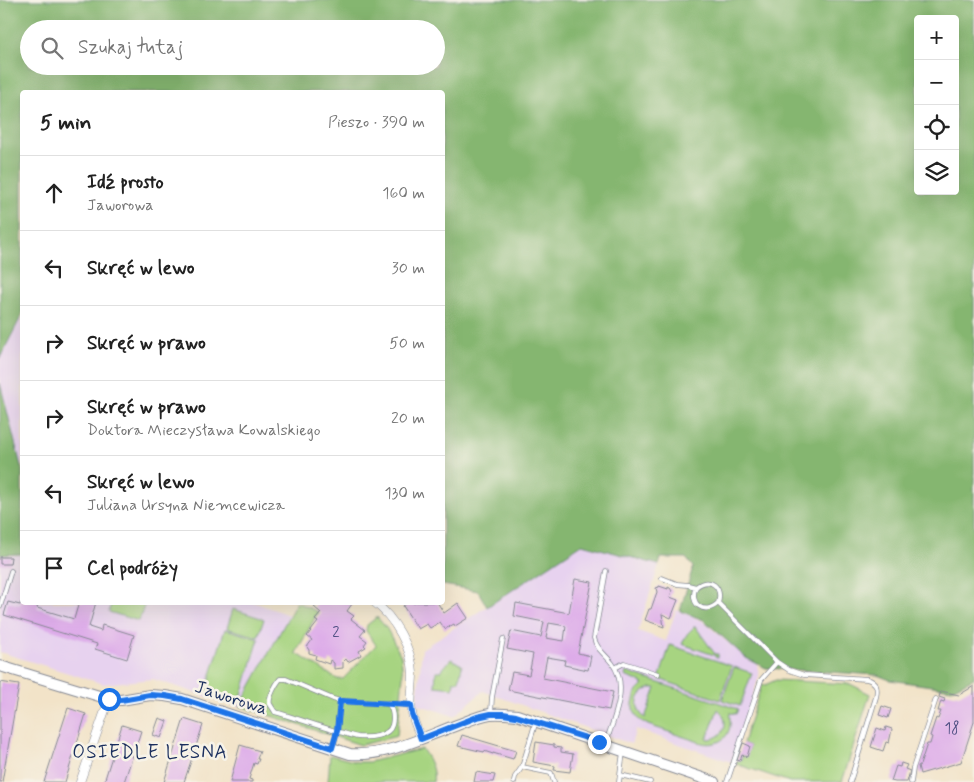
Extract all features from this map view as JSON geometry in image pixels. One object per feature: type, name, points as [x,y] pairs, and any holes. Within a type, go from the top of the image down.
[{"type":"street","points":[[377,605],[396,626],[410,655],[413,672],[412,714],[421,739]]},
{"type":"street","name":"Jaworowa","points":[[0,666],[109,699],[121,700],[150,695],[182,699],[350,754],[379,753],[477,717],[491,714]]},
{"type":"street","points":[[80,782],[109,699]]},
{"type":"street","points":[[491,714],[516,716],[536,722],[712,782]]},
{"type":"lane","points":[[0,606],[11,571]]},
{"type":"lane","points":[[605,745],[617,711],[620,683],[616,668],[597,645],[594,638],[606,571]]},
{"type":"lane","points":[[662,578],[677,584],[688,584],[696,587]]},
{"type":"lane","points":[[706,582],[717,587],[720,592],[718,603],[714,608],[702,608],[694,599],[696,587],[706,582]]},
{"type":"lane","points":[[718,603],[777,662],[788,670],[804,675],[868,679],[876,684],[878,688],[876,697],[850,782]]},
{"type":"lane","points":[[491,714],[491,701],[503,639]]},
{"type":"lane","points":[[727,782],[761,680],[777,662]]},
{"type":"lane","points":[[616,668],[624,663],[658,674]]},
{"type":"lane","points":[[388,703],[392,708],[393,714],[390,730],[385,734],[368,737],[337,731],[275,712],[270,705],[270,700],[276,684],[280,679],[286,679],[340,701],[388,703],[411,705]]},
{"type":"lane","points":[[911,782],[913,768],[936,699]]},
{"type":"lane","points":[[332,748],[337,731],[340,701]]},
{"type":"lane","points":[[514,782],[522,767],[536,722]]},
{"type":"lane","points":[[619,782],[624,751]]},
{"type":"lane","points":[[522,767],[551,773],[554,782]]},
{"type":"lane","points":[[620,775],[650,782]]},
{"type":"shaded area","points":[[20,319],[20,462],[0,383],[0,358]]},
{"type":"shaded area","points":[[582,544],[659,565],[638,631],[666,641],[676,610],[703,621],[747,659],[757,664],[759,676],[731,762],[636,729],[631,744],[483,691],[454,716],[417,704],[422,649]]},
{"type":"shaded area","points":[[20,555],[20,605],[261,605],[289,615],[239,707],[153,679],[104,684],[0,652],[0,556]]},
{"type":"green space","points":[[0,0],[974,0],[974,678],[952,689],[890,680],[877,675],[766,668],[746,658],[704,620],[680,611],[693,567],[686,558],[661,558],[659,565],[582,544],[487,607],[478,591],[445,585],[445,90],[20,90],[20,319],[0,358]]},
{"type":"green space","points":[[0,383],[20,462],[20,554],[0,555]]},
{"type":"green space","points":[[111,605],[144,605],[139,621],[109,612]]},
{"type":"green space","points":[[295,605],[303,605],[318,612],[296,653],[337,679],[343,679],[376,645],[366,631],[367,625],[377,617],[387,629],[401,656],[403,676],[397,736],[361,745],[240,706]]},
{"type":"green space","points":[[233,609],[264,619],[258,637],[227,628]]},
{"type":"green space","points":[[695,626],[715,654],[718,654],[718,658],[682,644],[687,634]]},
{"type":"green space","points":[[225,629],[259,639],[240,701],[206,691]]},
{"type":"green space","points":[[670,645],[732,666],[720,700],[659,679]]},
{"type":"green space","points":[[451,659],[462,665],[459,681],[454,681],[453,688],[435,686],[436,671],[441,671]]},
{"type":"green space","points":[[734,667],[752,673],[740,706],[722,700]]},
{"type":"green space","points":[[626,672],[738,709],[736,714],[730,713],[727,735],[721,741],[707,744],[648,725],[638,719],[633,709],[636,692],[643,683],[625,676]],"holes":[[[651,688],[656,688],[645,718],[639,710],[638,701],[642,693]],[[718,709],[724,719],[724,728],[718,736],[707,739]]]},
{"type":"green space","points":[[776,680],[850,684],[870,694],[842,782],[790,782],[736,764],[737,760],[741,760],[742,755],[747,756],[750,746],[743,743],[762,684],[765,685]]},
{"type":"green space","points":[[422,749],[432,768],[433,782],[328,782],[330,755],[357,762],[369,762]]},
{"type":"building","points":[[0,557],[11,557],[10,564],[0,564]]},
{"type":"building","points":[[575,579],[592,582],[578,653],[591,656],[588,670],[564,665],[565,660],[547,657],[543,678],[613,692],[609,710],[508,690],[512,672],[529,675],[533,654],[507,649],[511,631],[541,637],[544,622],[514,616],[516,603],[569,613]],"holes":[[[549,623],[566,626],[564,641],[546,638]]]},
{"type":"building","points":[[659,586],[670,588],[672,591],[670,597],[678,600],[671,618],[662,614],[664,627],[645,620],[657,592],[656,588]]},
{"type":"building","points":[[8,602],[20,605],[38,605],[37,608],[74,619],[78,605],[95,605],[89,627],[101,631],[102,625],[134,635],[127,659],[95,649],[97,644],[4,615]]},
{"type":"building","points":[[458,603],[468,618],[455,626],[454,624],[445,629],[440,622],[430,628],[427,624],[418,629],[403,606],[439,605],[444,613]]},
{"type":"building","points":[[316,605],[351,605],[347,611],[354,616],[351,619],[365,630],[360,636],[367,641],[364,645],[366,647],[359,651],[361,655],[348,662],[346,659],[343,662],[343,668],[334,669],[334,663],[330,660],[329,664],[315,659],[316,655],[309,653],[307,647],[312,640],[307,636],[318,622],[315,620],[321,613],[314,607]]},
{"type":"building","points":[[0,682],[19,685],[2,782],[0,782]]},
{"type":"building","points":[[974,686],[974,722],[961,762],[920,774],[918,766],[927,744],[930,744],[932,737],[930,736],[936,718],[938,719],[941,711],[938,711],[941,701],[944,702],[945,699],[939,697],[941,691],[959,695]]},
{"type":"building","points":[[882,706],[891,709],[888,718],[879,715]]},
{"type":"building","points":[[68,708],[86,714],[65,782],[44,782]]},
{"type":"building","points":[[159,718],[167,721],[161,738],[153,735]]},
{"type":"building","points":[[184,719],[203,725],[184,782],[164,782]]},
{"type":"building","points":[[122,725],[141,731],[124,782],[104,782]]},
{"type":"building","points":[[886,727],[892,729],[889,743],[886,742],[883,751],[871,747],[877,728],[885,731]]},
{"type":"building","points":[[462,735],[516,751],[513,759],[458,746]]},
{"type":"building","points":[[536,742],[554,745],[554,747],[561,748],[561,752],[573,754],[570,772],[554,770],[555,766],[533,762]]},
{"type":"building","points":[[743,743],[750,746],[747,757],[742,755],[740,761],[737,760]]},
{"type":"building","points":[[240,745],[260,751],[257,759],[259,759],[257,764],[254,763],[249,779],[252,782],[230,782]]},
{"type":"building","points":[[901,763],[907,765],[905,769],[910,771],[907,782],[891,781],[896,766],[900,767]]},
{"type":"building","points":[[476,772],[495,775],[493,782],[474,782]]},
{"type":"district","name":"OSIEDLE LESNA","points":[[150,752]]},
{"type":"route","points":[[109,699],[121,700],[150,695],[182,699],[332,748],[337,731],[340,701],[411,705],[412,714],[421,739],[477,717],[503,714],[516,716],[599,742]]}]
